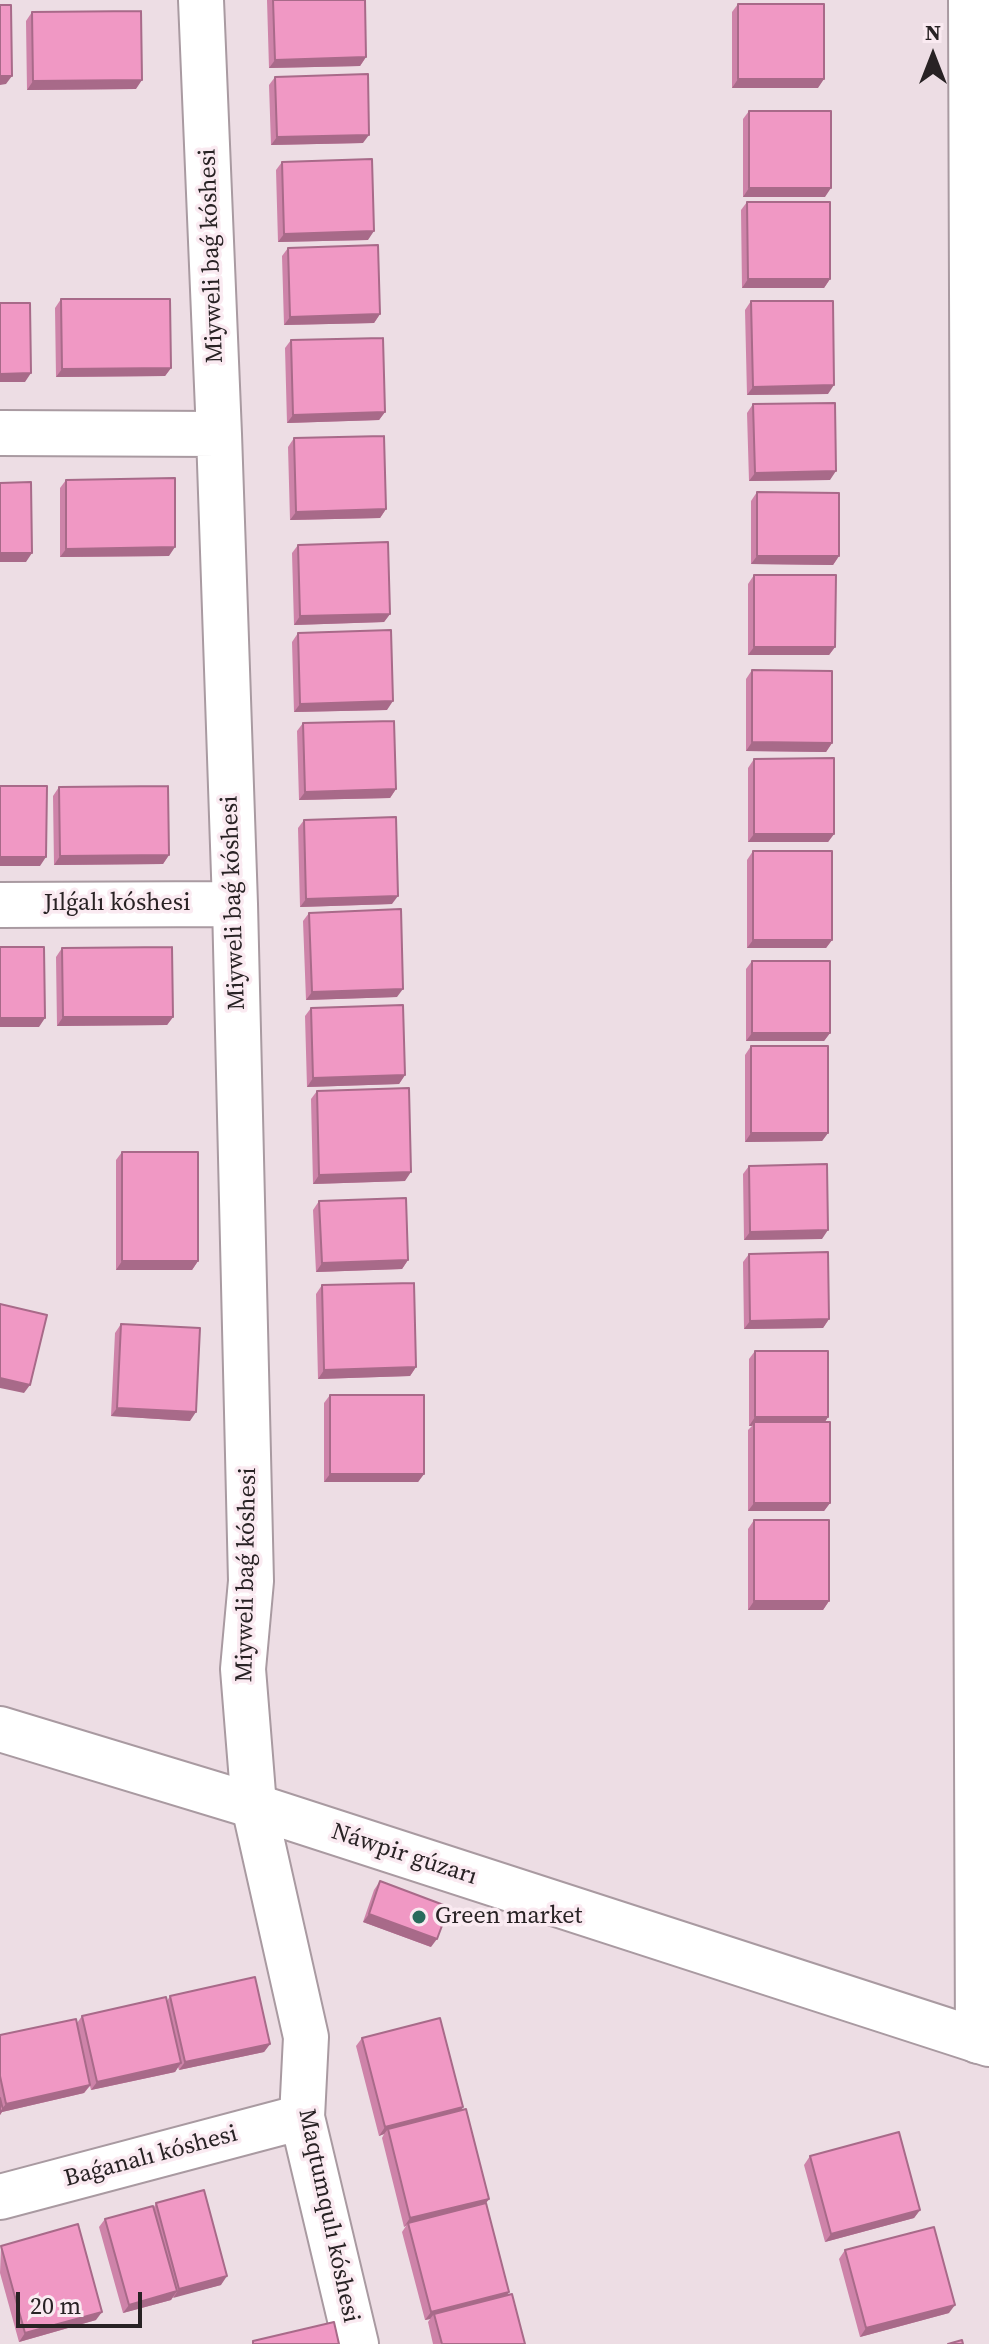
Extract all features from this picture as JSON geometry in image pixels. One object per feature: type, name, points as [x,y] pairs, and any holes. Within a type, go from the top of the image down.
[{"type":"street","name":"Miyweli baǵ kóshesi","points":[[201,0],[235,904],[251,1581],[243,1669],[254,1806]]},
{"type":"street","points":[[971,0],[984,2043]]},
{"type":"street","points":[[0,433],[219,434]]},
{"type":"street","name":"Jılǵalı kóshesi","points":[[0,905],[235,904]]},
{"type":"street","name":"Náwpir gúzarı","points":[[0,1729],[254,1806],[984,2043]]},
{"type":"street","name":"Maqtumqulı kóshesi","points":[[254,1806],[306,2037],[302,2117],[356,2344]]},
{"type":"street","name":"Baǵanalı kóshesi","points":[[0,2197],[302,2117]]},
{"type":"building","points":[[273,0],[365,0],[366,57],[275,60]]},
{"type":"building","points":[[738,4],[824,4],[824,79],[738,79]]},
{"type":"building","points":[[0,5],[11,5],[12,76],[0,76]]},
{"type":"building","points":[[141,11],[142,80],[33,81],[32,12]]},
{"type":"building","points":[[368,74],[369,135],[277,137],[275,77]]},
{"type":"building","points":[[749,111],[831,111],[831,188],[749,188]]},
{"type":"building","points":[[372,159],[374,231],[284,234],[282,162]]},
{"type":"building","points":[[747,202],[830,202],[830,279],[748,279]]},
{"type":"building","points":[[378,245],[380,314],[290,317],[288,248]]},
{"type":"building","points":[[61,299],[170,299],[171,368],[62,369]]},
{"type":"building","points":[[751,301],[833,301],[834,385],[753,387]]},
{"type":"building","points":[[0,303],[30,303],[31,373],[0,374]]},
{"type":"building","points":[[383,338],[385,412],[293,415],[291,340]]},
{"type":"building","points":[[835,403],[836,471],[755,473],[753,404]]},
{"type":"building","points":[[384,436],[386,509],[296,512],[294,438]]},
{"type":"building","points":[[175,478],[175,547],[66,549],[66,480]]},
{"type":"building","points":[[31,482],[32,553],[0,553],[0,483]]},
{"type":"building","points":[[757,492],[839,493],[839,556],[757,556]]},
{"type":"building","points":[[388,542],[390,614],[300,616],[298,545]]},
{"type":"building","points":[[754,575],[836,575],[835,647],[754,647]]},
{"type":"building","points":[[391,630],[393,701],[300,704],[298,633]]},
{"type":"building","points":[[752,670],[832,671],[832,743],[752,742]]},
{"type":"building","points":[[394,721],[396,789],[305,792],[303,723]]},
{"type":"building","points":[[834,758],[834,834],[754,834],[754,759]]},
{"type":"building","points":[[0,786],[47,786],[46,857],[0,857]]},
{"type":"building","points":[[168,786],[169,855],[60,856],[59,787]]},
{"type":"building","points":[[396,817],[398,896],[306,899],[304,820]]},
{"type":"building","points":[[753,851],[832,851],[832,940],[753,940]]},
{"type":"building","points":[[401,909],[403,989],[312,992],[309,913]]},
{"type":"building","points":[[0,947],[44,947],[45,1018],[0,1018]]},
{"type":"building","points":[[172,947],[173,1017],[63,1017],[62,948]]},
{"type":"building","points":[[752,961],[830,961],[830,1033],[752,1033]]},
{"type":"building","points":[[403,1005],[405,1075],[313,1078],[311,1008]]},
{"type":"building","points":[[751,1046],[828,1046],[828,1133],[751,1133]]},
{"type":"building","points":[[409,1088],[411,1172],[319,1175],[317,1091]]},
{"type":"building","points":[[122,1152],[198,1152],[198,1261],[122,1261]]},
{"type":"building","points":[[827,1164],[828,1230],[750,1232],[749,1166]]},
{"type":"building","points":[[406,1198],[408,1260],[322,1263],[319,1201]]},
{"type":"building","points":[[828,1252],[829,1319],[750,1321],[749,1254]]},
{"type":"building","points":[[414,1283],[416,1367],[324,1370],[322,1285]]},
{"type":"building","points":[[0,1304],[47,1315],[30,1385],[0,1378]]},
{"type":"building","points":[[121,1324],[200,1328],[196,1412],[117,1408]]},
{"type":"building","points":[[755,1351],[828,1351],[828,1417],[755,1417]]},
{"type":"building","points":[[330,1395],[424,1395],[424,1474],[330,1474]]},
{"type":"building","points":[[754,1422],[830,1422],[830,1503],[754,1503]]},
{"type":"building","points":[[754,1520],[829,1520],[829,1601],[754,1601]]},
{"type":"building","points":[[380,1881],[449,1907],[437,1939],[369,1914]]},
{"type":"building","points":[[255,1977],[270,2044],[185,2062],[170,1996]]},
{"type":"building","points":[[166,1997],[181,2063],[97,2082],[82,2016]]},
{"type":"building","points":[[440,2018],[463,2107],[385,2127],[362,2038]]},
{"type":"building","points":[[76,2019],[90,2085],[6,2104],[0,2076],[0,2035]]},
{"type":"building","points":[[466,2109],[489,2199],[410,2218],[388,2129]]},
{"type":"building","points":[[899,2132],[920,2210],[831,2234],[810,2156]]},
{"type":"building","points":[[204,2190],[227,2276],[179,2289],[156,2203]]},
{"type":"building","points":[[486,2203],[509,2292],[431,2312],[408,2223]]},
{"type":"building","points":[[153,2206],[177,2291],[129,2305],[105,2219]]},
{"type":"building","points":[[78,2224],[102,2312],[25,2333],[1,2246]]},
{"type":"building","points":[[934,2227],[955,2305],[866,2328],[845,2250]]},
{"type":"building","points":[[512,2294],[525,2344],[442,2344],[434,2314]]},
{"type":"building","points":[[334,2322],[339,2344],[253,2344],[253,2341]]},
{"type":"place","name":"Green market","points":[[419,1917]]}]
